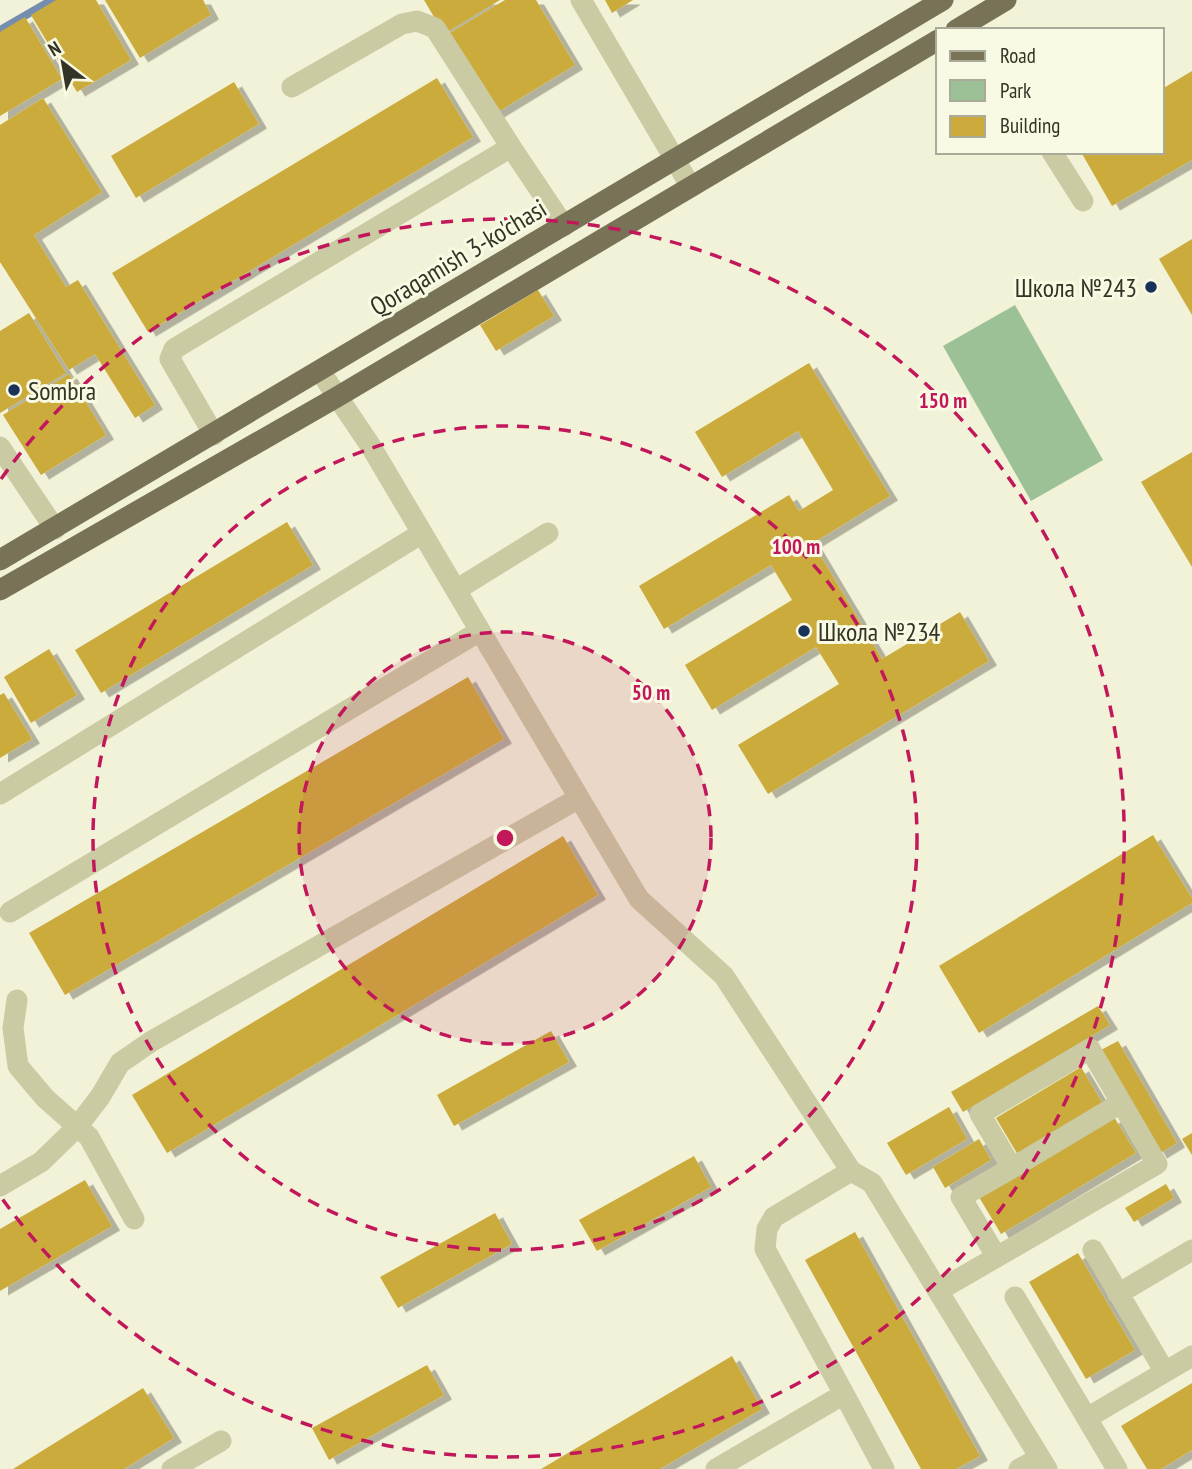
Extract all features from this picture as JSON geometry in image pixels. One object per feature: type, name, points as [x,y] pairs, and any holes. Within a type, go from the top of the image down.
[{"type":"main road","name":"Qoraqamish 3-ko'chasi","points":[[0,560],[943,0]]},
{"type":"main road","points":[[966,27],[1006,0]]},
{"type":"main road","points":[[0,590],[337,397],[936,41]]},
{"type":"street","points":[[581,0],[691,187]]},
{"type":"street","points":[[292,87],[402,24],[417,21],[435,29],[510,148],[564,226]]},
{"type":"street","points":[[214,435],[170,359],[174,349],[510,148]]},
{"type":"street","points":[[1053,154],[1083,201]]},
{"type":"street","points":[[320,371],[370,445],[639,899],[724,975],[851,1171],[872,1183],[1043,1463],[1019,1469]]},
{"type":"street","points":[[0,447],[55,529]]},
{"type":"street","points":[[0,794],[422,533]]},
{"type":"street","points":[[456,590],[548,533]]},
{"type":"street","points":[[10,912],[480,631]]},
{"type":"street","points":[[0,1186],[41,1162],[78,1127],[120,1063],[152,1041],[579,798]]},
{"type":"street","points":[[17,1000],[13,1028],[19,1066],[45,1098],[89,1137],[134,1219]]},
{"type":"street","points":[[938,1291],[1157,1164],[1090,1049],[980,1114],[1012,1168]]},
{"type":"street","points":[[996,1256],[961,1197],[1121,1103]]},
{"type":"street","points":[[851,1171],[774,1217],[767,1229],[765,1249],[884,1469]]},
{"type":"street","points":[[1118,1294],[1192,1250]]},
{"type":"street","points":[[1093,1251],[1165,1372]]},
{"type":"street","points":[[1016,1297],[1117,1469]]},
{"type":"street","points":[[1087,1419],[1192,1356]]},
{"type":"street","points":[[716,1469],[844,1394]]},
{"type":"street","points":[[172,1469],[221,1441]]},
{"type":"green space","points":[[1015,305],[1103,460],[1031,501],[943,346]]},
{"type":"building","points":[[56,0],[96,0],[131,60],[77,92],[31,15]]},
{"type":"building","points":[[105,0],[203,0],[211,15],[140,58]]},
{"type":"building","points":[[424,0],[500,0],[444,34]]},
{"type":"building","points":[[505,0],[536,0],[575,65],[493,115],[445,36]]},
{"type":"building","points":[[605,0],[633,0],[612,13]]},
{"type":"building","points":[[25,17],[62,79],[0,116],[0,32]]},
{"type":"building","points":[[1192,71],[1192,160],[1112,206],[1082,154],[1164,154],[1164,88]]},
{"type":"building","points":[[437,78],[473,137],[148,332],[112,273]]},
{"type":"building","points":[[234,82],[259,124],[136,198],[111,156]]},
{"type":"building","points":[[43,98],[102,192],[34,235],[66,287],[78,280],[155,405],[135,418],[95,354],[69,370],[0,262],[0,125]]},
{"type":"building","points":[[1192,239],[1192,315],[1159,259]]},
{"type":"building","points":[[538,290],[554,316],[496,351],[480,325]]},
{"type":"building","points":[[29,313],[66,373],[0,413],[0,331]]},
{"type":"building","points":[[809,363],[890,496],[813,543],[882,659],[960,612],[989,661],[768,794],[738,745],[839,684],[816,647],[712,710],[685,665],[792,600],[771,565],[664,629],[639,586],[789,495],[799,511],[833,490],[798,431],[722,477],[695,432]]},
{"type":"building","points":[[69,374],[106,435],[41,475],[3,415]]},
{"type":"building","points":[[1192,452],[1192,567],[1141,482]]},
{"type":"building","points":[[287,522],[313,565],[101,693],[75,650]]},
{"type":"building","points":[[49,649],[77,695],[31,723],[4,677]]},
{"type":"building","points":[[468,677],[504,739],[65,995],[29,933]]},
{"type":"building","points":[[4,693],[32,739],[0,758],[0,695]]},
{"type":"building","points":[[1153,835],[1192,898],[1192,903],[979,1033],[939,966]]},
{"type":"building","points":[[563,836],[598,895],[167,1153],[132,1095]]},
{"type":"building","points":[[1098,1006],[1110,1025],[963,1112],[951,1092]]},
{"type":"building","points":[[551,1031],[569,1062],[454,1126],[437,1095]]},
{"type":"building","points":[[1118,1041],[1177,1143],[1159,1154],[1099,1051]]},
{"type":"building","points":[[1081,1067],[1103,1104],[1018,1155],[996,1118]]},
{"type":"building","points":[[949,1107],[967,1139],[906,1175],[887,1143]]},
{"type":"building","points":[[1114,1117],[1136,1153],[1001,1234],[979,1197]]},
{"type":"building","points":[[1192,1133],[1192,1155],[1182,1139]]},
{"type":"building","points":[[979,1139],[991,1160],[945,1188],[933,1167]]},
{"type":"building","points":[[694,1156],[711,1187],[597,1251],[579,1220]]},
{"type":"building","points":[[85,1180],[112,1226],[0,1291],[0,1229]]},
{"type":"building","points":[[1166,1184],[1174,1198],[1134,1222],[1125,1208]]},
{"type":"building","points":[[495,1213],[512,1244],[398,1308],[380,1277]]},
{"type":"building","points":[[855,1232],[980,1456],[956,1469],[921,1469],[805,1260]]},
{"type":"building","points":[[1078,1253],[1135,1350],[1086,1379],[1029,1282]]},
{"type":"building","points":[[732,1356],[762,1409],[660,1469],[541,1469]]},
{"type":"building","points":[[427,1365],[444,1395],[329,1460],[312,1428]]},
{"type":"building","points":[[1192,1383],[1192,1450],[1161,1469],[1147,1469],[1121,1426]]},
{"type":"building","points":[[143,1388],[174,1438],[124,1469],[13,1469]]},
{"type":"waterway","points":[[0,30],[52,0]]},
{"type":"place","name":"Школа №243","points":[[1151,287]]},
{"type":"place","name":"Sombra","points":[[14,390]]},
{"type":"place","name":"Школа №234","points":[[804,631]]}]
